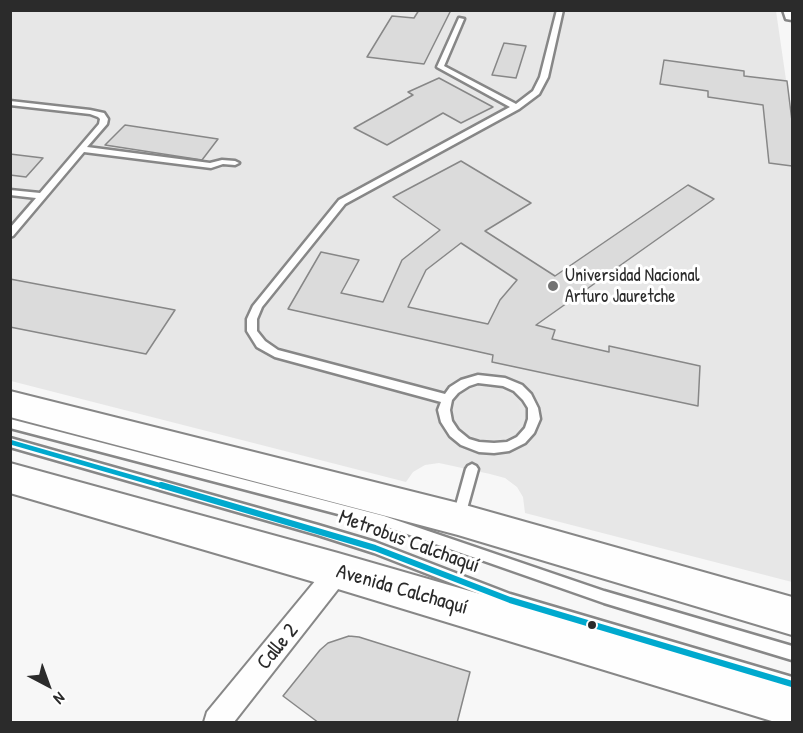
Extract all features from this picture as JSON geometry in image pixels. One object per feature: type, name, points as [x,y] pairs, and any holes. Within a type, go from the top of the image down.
[{"type":"main road","points":[[10,404],[458,519],[792,616]]},
{"type":"main road","name":"Avenida Calchaquí","points":[[10,478],[339,571],[792,706]]},
{"type":"street","name":"Calle 2","points":[[217,723],[339,571]]},
{"type":"lane","points":[[447,399],[275,353],[261,344],[252,331],[252,319],[258,306],[342,202],[527,100],[542,84],[560,10]]},
{"type":"lane","points":[[461,18],[440,67],[516,107]]},
{"type":"lane","points":[[10,103],[100,115],[104,119],[103,124],[10,234]]},
{"type":"lane","points":[[81,149],[211,166],[222,162],[235,163]]},
{"type":"lane","points":[[211,166],[223,160],[230,153]]},
{"type":"lane","points":[[10,192],[41,196]]},
{"type":"lane","points":[[478,379],[499,380],[518,388],[527,397],[533,408],[534,419],[530,430],[521,440],[509,446],[479,447],[465,442],[454,433],[447,422],[444,410],[447,399],[454,390],[465,383],[478,379]]},
{"type":"lane","name":"Metrobus Calchaquí","points":[[10,423],[384,521],[604,597],[792,653]]},
{"type":"lane","name":"Metrobus Calchaquí","points":[[10,442],[318,530],[375,548],[510,600],[792,684]]},
{"type":"lane","points":[[458,519],[472,469]]},
{"type":"shaded area","name":"Universidad Nacional Arturo Jauretche","points":[[10,11],[776,11],[792,121],[792,582],[525,513],[523,497],[517,487],[505,478],[490,474],[439,463],[425,465],[413,472],[406,482],[11,381]]},
{"type":"shaded area","points":[[478,387],[499,389],[516,399],[522,415],[521,423],[515,431],[495,439],[483,439],[463,429],[457,421],[455,412],[457,403],[462,396]]},
{"type":"building","points":[[419,10],[451,10],[424,64],[367,57],[392,16],[414,18]]},
{"type":"building","points":[[504,43],[526,46],[516,78],[492,75]]},
{"type":"building","points":[[664,60],[744,71],[744,76],[787,81],[792,121],[792,166],[769,163],[763,105],[708,97],[708,91],[660,84]]},
{"type":"building","points":[[439,78],[493,107],[461,123],[443,113],[387,145],[354,128],[413,95],[408,92]]},
{"type":"building","points":[[125,125],[218,139],[202,160],[105,145]]},
{"type":"building","points":[[10,154],[43,158],[26,177],[10,175]]},
{"type":"building","name":"Universidad Nacional Arturo Jauretche","points":[[461,161],[531,203],[485,231],[555,276],[688,185],[714,199],[536,325],[555,330],[552,339],[609,352],[609,346],[700,366],[698,406],[492,362],[493,355],[288,309],[321,252],[359,260],[341,293],[383,302],[402,260],[440,230],[393,197]],"holes":[[[461,243],[517,280],[500,300],[488,324],[408,307],[426,270]]]},
{"type":"building","points":[[10,279],[175,310],[146,354],[10,327]]},
{"type":"building","points":[[349,636],[359,637],[470,672],[457,723],[319,723],[283,696],[320,650],[328,643]]},
{"type":"transit line","points":[[10,442],[318,530],[375,548],[510,600],[792,684]]},
{"type":"place","name":"Universidad Nacional Arturo Jauretche","points":[[553,286]]}]
